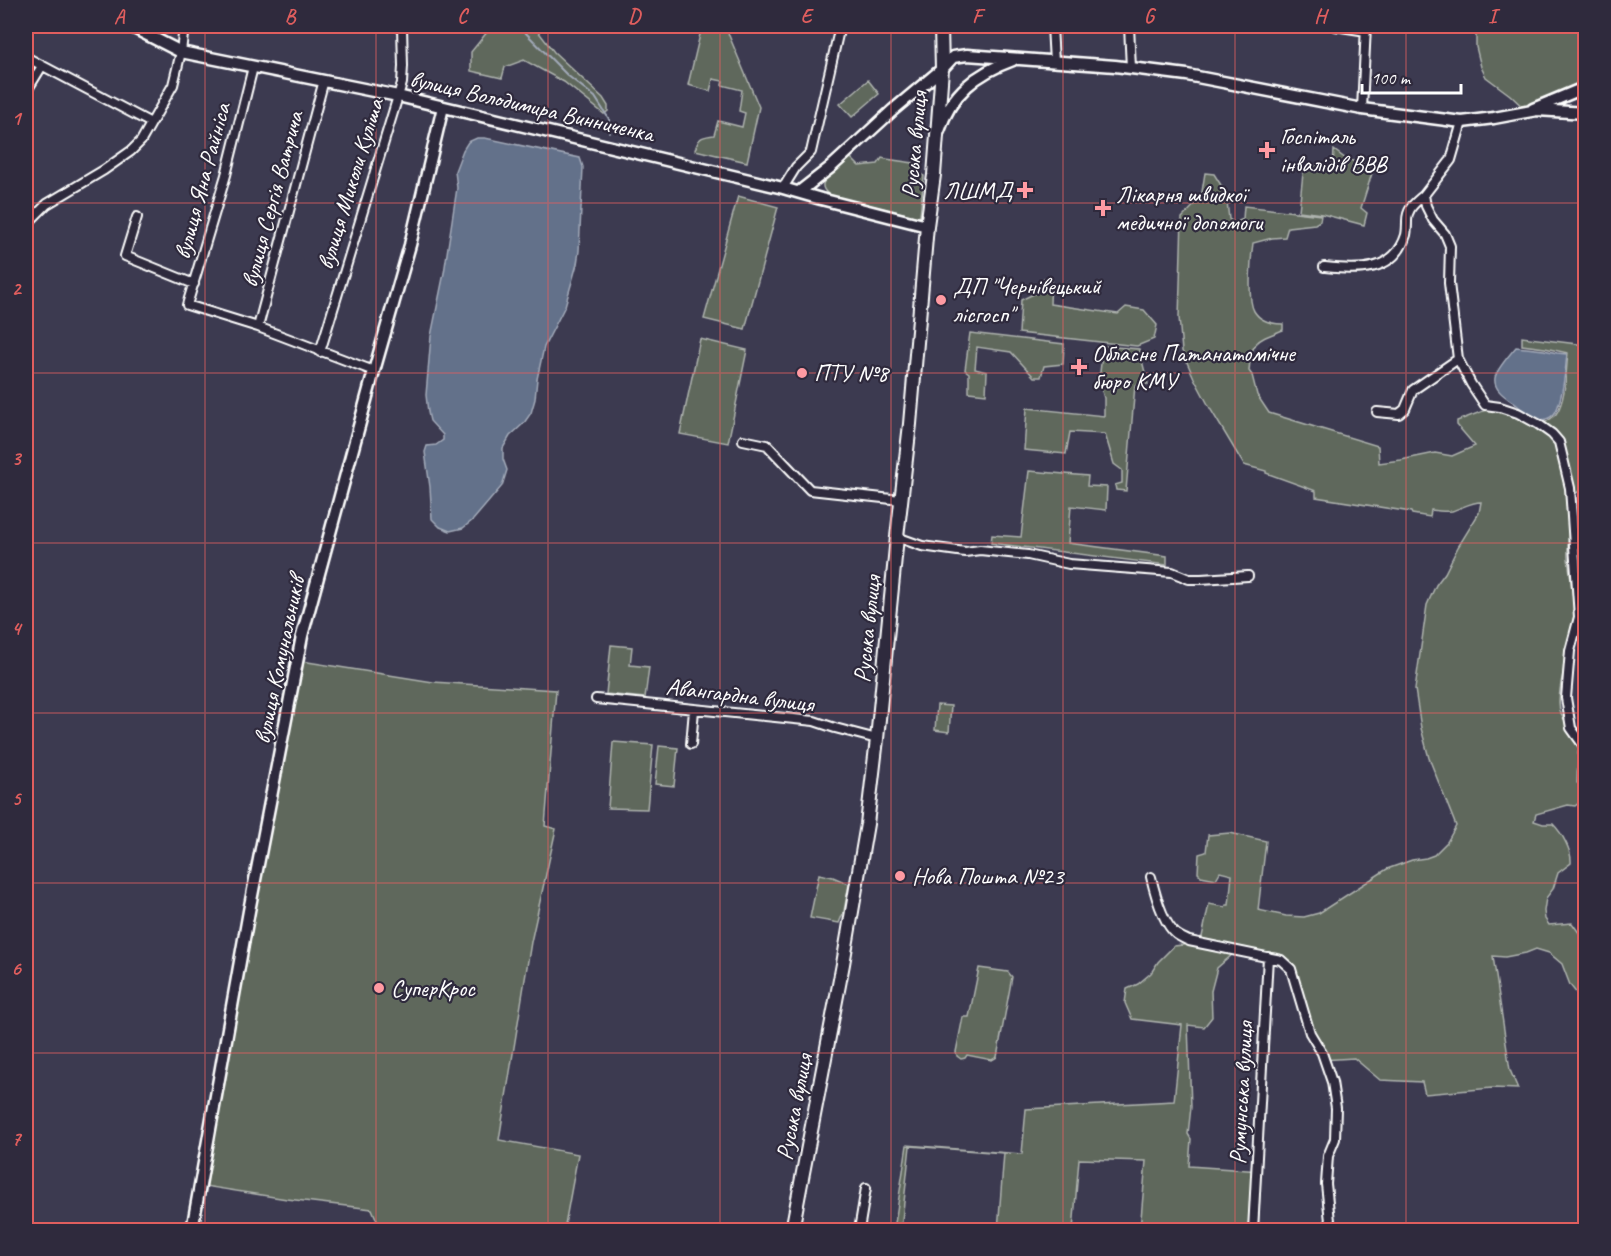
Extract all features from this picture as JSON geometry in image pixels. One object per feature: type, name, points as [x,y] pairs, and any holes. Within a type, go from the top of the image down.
[{"type":"main road","name":"вулиця Володимира Винниченка","points":[[129,26],[181,52],[324,80],[482,115],[783,188],[927,226]]},
{"type":"main road","name":"Руська вулиця","points":[[792,1230],[858,878],[878,739],[937,139],[942,69],[941,26]]},
{"type":"main road","points":[[799,192],[831,167],[953,57],[967,54],[1187,75],[1362,108],[1462,122],[1528,111],[1586,113]]},
{"type":"main road","points":[[937,139],[943,120],[970,81],[1016,58]]},
{"type":"main road","points":[[1528,111],[1586,87]]},
{"type":"main road","name":"вулиця Комунальників","points":[[192,1230],[249,910],[300,648],[410,246],[443,107]]},
{"type":"street","points":[[26,225],[47,204],[104,170],[141,141],[173,85],[181,52],[184,26]]},
{"type":"street","name":"вулиця Миколи Куліша","points":[[320,352],[402,83],[402,26]]},
{"type":"street","points":[[783,188],[796,167],[811,152],[840,26]]},
{"type":"street","points":[[1052,26],[1054,62]]},
{"type":"street","points":[[1129,26],[1131,68]]},
{"type":"street","points":[[1335,26],[1366,28],[1362,108]]},
{"type":"street","points":[[26,57],[151,123]]},
{"type":"street","points":[[26,92],[42,66]]},
{"type":"street","name":"вулиця Яна Райніса","points":[[253,67],[226,176],[187,305],[258,327]]},
{"type":"street","name":"вулиця Сергія Ватрича","points":[[258,327],[324,80]]},
{"type":"street","points":[[1324,267],[1361,269],[1378,266],[1398,251],[1406,233],[1407,214],[1412,205],[1424,195],[1451,160],[1462,122]]},
{"type":"street","points":[[1424,195],[1426,206],[1433,220],[1445,234],[1450,246],[1449,283],[1458,359],[1471,384],[1485,405],[1518,413],[1538,424],[1559,442],[1570,488],[1579,617],[1570,651],[1566,698],[1570,728],[1586,749]]},
{"type":"street","points":[[137,217],[125,256],[194,284]]},
{"type":"street","points":[[258,327],[374,371]]},
{"type":"street","points":[[1377,412],[1399,414],[1410,401],[1413,390],[1458,359]]},
{"type":"street","points":[[743,440],[767,445],[810,490],[902,500]]},
{"type":"street","points":[[897,537],[922,546],[965,552],[980,550],[1028,555],[1069,564],[1172,572],[1189,579],[1248,576]]},
{"type":"street","name":"Авангардна вулиця","points":[[596,699],[814,721],[878,739]]},
{"type":"street","points":[[691,744],[694,710]]},
{"type":"street","points":[[1151,877],[1155,897],[1171,928],[1178,935],[1189,942],[1281,960],[1290,969],[1310,1033],[1322,1053],[1332,1082],[1336,1108],[1335,1139],[1328,1156],[1326,1184],[1331,1230]]},
{"type":"street","name":"Румунська вулиця","points":[[1253,1230],[1268,957]]},
{"type":"street","points":[[859,1230],[866,1188]]},
{"type":"shaded area","points":[[492,26],[534,26],[554,52],[603,98],[608,111],[604,114],[564,82],[524,60],[505,67],[502,78],[471,71],[471,52]]},
{"type":"shaded area","points":[[702,26],[725,26],[759,107],[747,162],[695,150],[702,138],[714,135],[718,121],[742,127],[745,113],[739,111],[742,90],[722,85],[723,81],[713,79],[710,91],[688,85]]},
{"type":"shaded area","points":[[1476,26],[1585,26],[1585,86],[1527,111],[1486,77],[1476,47]]},
{"type":"shaded area","points":[[868,80],[879,94],[852,117],[840,104]]},
{"type":"shaded area","points":[[1334,150],[1346,159],[1374,167],[1361,208],[1367,213],[1364,225],[1322,214],[1299,211],[1304,164],[1333,166]]},
{"type":"shaded area","points":[[850,157],[859,166],[878,164],[882,158],[920,164],[919,174],[924,176],[920,216],[829,195],[823,183]]},
{"type":"shaded area","points":[[1205,173],[1214,174],[1226,193],[1229,219],[1235,223],[1243,219],[1244,206],[1321,215],[1320,221],[1315,224],[1288,227],[1285,237],[1253,243],[1250,278],[1254,311],[1263,320],[1283,324],[1283,330],[1257,343],[1252,353],[1249,371],[1257,395],[1269,413],[1378,446],[1379,463],[1435,453],[1452,456],[1475,446],[1457,425],[1457,421],[1491,408],[1516,415],[1538,429],[1556,414],[1562,401],[1568,353],[1522,345],[1522,337],[1585,345],[1585,491],[1566,498],[1569,520],[1568,558],[1574,613],[1561,683],[1559,708],[1569,724],[1585,732],[1585,748],[1578,752],[1577,783],[1585,785],[1585,798],[1575,806],[1568,805],[1536,814],[1534,821],[1553,824],[1563,837],[1570,853],[1571,863],[1558,873],[1553,889],[1546,898],[1544,911],[1549,925],[1572,923],[1585,941],[1585,1004],[1570,985],[1562,964],[1549,953],[1536,949],[1505,957],[1493,956],[1510,1070],[1518,1089],[1492,1088],[1425,1094],[1422,1082],[1380,1080],[1354,1058],[1321,1060],[1303,1026],[1294,983],[1288,968],[1280,962],[1280,954],[1240,948],[1217,968],[1211,991],[1212,1017],[1204,1027],[1188,1025],[1191,1107],[1188,1134],[1191,1139],[1189,1166],[1261,1171],[1258,1230],[1140,1230],[1146,1161],[1079,1159],[1073,1230],[998,1230],[1004,1153],[910,1146],[901,1230],[894,1230],[907,1145],[1022,1154],[1026,1109],[1174,1101],[1182,1025],[1132,1019],[1125,1003],[1127,989],[1138,984],[1151,973],[1158,962],[1174,946],[1183,945],[1202,937],[1209,904],[1225,907],[1229,905],[1232,875],[1220,872],[1216,879],[1201,876],[1198,873],[1199,854],[1206,852],[1208,835],[1230,833],[1266,841],[1258,910],[1304,917],[1319,913],[1387,869],[1434,855],[1447,842],[1456,826],[1429,758],[1421,728],[1415,689],[1427,605],[1436,585],[1479,513],[1481,502],[1452,511],[1431,510],[1430,517],[1316,497],[1316,491],[1266,473],[1266,471],[1244,465],[1211,410],[1182,351],[1179,317],[1182,218],[1201,198]]},
{"type":"shaded area","points":[[738,196],[778,207],[745,329],[704,319]]},
{"type":"shaded area","points":[[1044,278],[1051,278],[1050,304],[1118,314],[1126,307],[1144,310],[1157,325],[1154,339],[1137,346],[1019,333],[1021,300],[1044,289]]},
{"type":"shaded area","points":[[970,333],[1064,344],[1063,364],[1044,366],[1041,377],[1034,377],[1011,352],[977,347],[975,369],[987,372],[986,394],[969,392],[969,373],[965,370]]},
{"type":"shaded area","points":[[700,339],[747,350],[728,443],[680,434]]},
{"type":"shaded area","points":[[1103,346],[1139,349],[1148,384],[1135,385],[1126,491],[1116,490],[1115,485],[1122,483],[1122,470],[1114,464],[1105,434],[1070,432],[1066,454],[1024,450],[1027,408],[1104,416],[1104,398],[1099,381]]},
{"type":"shaded area","points":[[1029,471],[1088,476],[1087,486],[1107,487],[1106,510],[1071,506],[1068,543],[1167,556],[1167,565],[991,543],[992,535],[1021,537]]},
{"type":"shaded area","points":[[611,645],[632,647],[630,665],[649,667],[645,698],[606,694]]},
{"type":"shaded area","name":"СуперКрос","points":[[295,660],[433,682],[556,690],[545,826],[556,829],[531,942],[499,1140],[578,1154],[564,1230],[381,1230],[372,1209],[198,1185]]},
{"type":"shaded area","points":[[937,705],[951,706],[949,732],[935,730]]},
{"type":"shaded area","points":[[613,742],[653,745],[647,809],[608,808]]},
{"type":"shaded area","points":[[659,746],[678,748],[674,786],[655,784]]},
{"type":"shaded area","points":[[819,874],[849,884],[844,911],[839,923],[810,918]]},
{"type":"shaded area","points":[[979,968],[1008,972],[1012,977],[997,1057],[992,1060],[967,1055],[961,1059],[956,1052],[963,1017],[969,1017]]},
{"type":"water","points":[[477,138],[580,158],[583,167],[579,251],[565,306],[544,347],[531,413],[510,436],[503,448],[503,459],[507,470],[502,486],[473,520],[463,528],[450,531],[440,527],[432,519],[425,452],[427,446],[436,445],[443,440],[443,435],[430,421],[426,395],[431,336],[444,273],[457,188],[455,171],[468,142]]},
{"type":"water","points":[[1516,347],[1567,354],[1557,409],[1545,420],[1531,416],[1503,395],[1495,383],[1496,375]]},
{"type":"waterway","points":[[519,26],[567,75],[595,97],[609,119],[609,132]]},
{"type":"place","name":"Госпіталь інвалідів ВВВ","points":[[1267,150]]},
{"type":"place","name":"ЛШМД","points":[[1025,190]]},
{"type":"place","name":"Лікарня швидкої медичної допомоги","points":[[1103,208]]},
{"type":"place","name":"ДП \"Чернівецький лісгосп\"","points":[[941,300]]},
{"type":"place","name":"Обласне Патанатомічне бюро КМУ","points":[[1079,367]]},
{"type":"place","name":"ПТУ №8","points":[[802,373]]},
{"type":"place","name":"Нова Пошта №23","points":[[900,876]]},
{"type":"place","name":"СуперКрос","points":[[379,988]]}]
